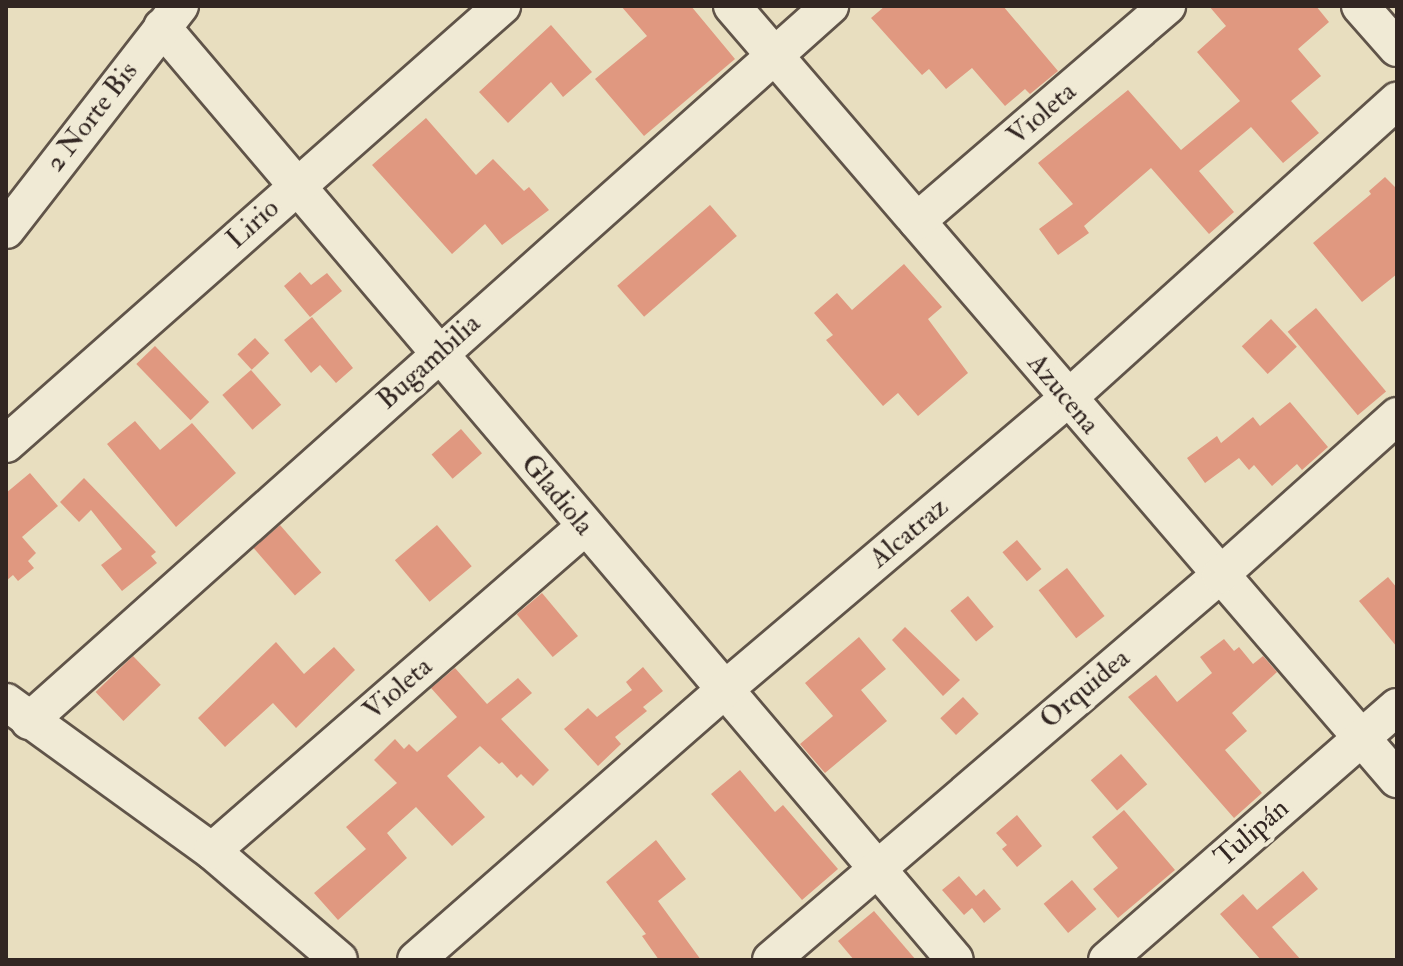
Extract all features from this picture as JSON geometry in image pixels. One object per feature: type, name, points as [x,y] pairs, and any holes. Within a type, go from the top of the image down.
[{"type":"street","name":"Lirio","points":[[6,444],[502,6]]},
{"type":"street","name":"Azucena","points":[[732,6],[1397,779]]},
{"type":"street","name":"Bugambilia","points":[[17,711],[437,354],[830,6]]},
{"type":"street","name":"Violeta","points":[[917,221],[1167,6]]},
{"type":"street","points":[[1360,6],[1397,48]]},
{"type":"street","name":"Gladiola","points":[[171,16],[294,187],[878,866],[955,960]]},
{"type":"street","name":"2 Norte Bis","points":[[6,230],[171,16]]},
{"type":"street","name":"Alcatraz","points":[[416,960],[724,690],[1067,399],[1397,101]]},
{"type":"street","name":"Orquidea","points":[[771,960],[1220,575],[1397,416]]},
{"type":"street","name":"Violeta","points":[[212,851],[585,527]]},
{"type":"street","name":"Tulipán","points":[[1107,960],[1397,707]]},
{"type":"street","points":[[17,711],[212,851],[339,960]]},
{"type":"building","points":[[621,6],[691,6],[735,59],[644,136],[595,79],[647,36]]},
{"type":"building","points":[[885,6],[1003,6],[1058,71],[1030,94],[1025,89],[1005,106],[972,68],[946,89],[929,69],[922,75],[871,18]]},
{"type":"building","points":[[1209,6],[1316,6],[1329,22],[1298,49],[1321,76],[1291,101],[1319,133],[1283,163],[1251,127],[1199,171],[1234,212],[1209,234],[1151,168],[1084,226],[1089,233],[1058,255],[1039,229],[1073,204],[1038,163],[1128,90],[1181,150],[1240,101],[1197,52],[1226,26]]},
{"type":"building","points":[[551,25],[592,72],[563,97],[551,82],[508,123],[479,92]]},
{"type":"building","points":[[426,118],[476,175],[493,159],[524,191],[529,187],[549,210],[502,245],[485,224],[452,254],[372,165]]},
{"type":"building","points":[[1385,177],[1397,189],[1397,274],[1362,302],[1313,243],[1371,194],[1369,191]]},
{"type":"building","points":[[710,205],[737,236],[644,317],[617,286]]},
{"type":"building","points":[[904,264],[942,307],[928,319],[968,373],[918,416],[898,393],[883,406],[826,340],[833,335],[814,313],[837,293],[852,310]]},
{"type":"building","points":[[300,272],[311,285],[327,273],[342,291],[310,317],[284,286]]},
{"type":"building","points":[[1316,308],[1386,391],[1358,415],[1288,332]]},
{"type":"building","points":[[312,317],[353,368],[336,383],[320,365],[311,373],[284,340]]},
{"type":"building","points":[[1271,319],[1297,347],[1268,374],[1242,346]]},
{"type":"building","points":[[255,338],[269,353],[252,370],[237,354]]},
{"type":"building","points":[[155,346],[209,402],[190,420],[136,364]]},
{"type":"building","points":[[251,370],[281,405],[252,430],[222,395]]},
{"type":"building","points":[[1290,402],[1328,447],[1302,470],[1297,464],[1272,486],[1254,465],[1249,470],[1239,458],[1205,483],[1187,458],[1217,436],[1221,443],[1253,417],[1260,426]]},
{"type":"building","points":[[135,421],[160,450],[192,423],[236,473],[176,527],[107,444]]},
{"type":"building","points":[[461,429],[482,453],[453,479],[432,455]]},
{"type":"building","points":[[30,473],[58,506],[22,537],[36,553],[28,561],[34,568],[18,581],[13,575],[6,581],[6,493]]},
{"type":"building","points":[[84,478],[156,552],[151,556],[157,563],[122,591],[101,565],[122,549],[91,510],[79,522],[60,502]]},
{"type":"building","points":[[280,525],[321,573],[295,596],[254,548]]},
{"type":"building","points":[[437,525],[472,566],[430,602],[395,560]]},
{"type":"building","points":[[1017,540],[1041,569],[1027,581],[1002,552]]},
{"type":"building","points":[[1067,568],[1105,616],[1076,638],[1039,590]]},
{"type":"building","points":[[1388,577],[1397,588],[1397,647],[1359,601]]},
{"type":"building","points":[[542,593],[578,636],[553,657],[517,614]]},
{"type":"building","points":[[968,596],[994,627],[976,641],[950,611]]},
{"type":"building","points":[[905,627],[960,680],[943,696],[892,640]]},
{"type":"building","points":[[859,637],[886,669],[861,690],[887,721],[825,773],[800,744],[833,716],[805,683]]},
{"type":"building","points":[[1224,639],[1234,651],[1239,647],[1253,664],[1263,656],[1277,672],[1232,713],[1247,731],[1225,750],[1262,793],[1234,818],[1128,697],[1156,675],[1177,702],[1212,673],[1200,657]]},
{"type":"building","points":[[276,642],[304,674],[334,647],[355,670],[296,728],[273,703],[225,747],[198,718]]},
{"type":"building","points":[[133,656],[161,685],[123,721],[96,692]]},
{"type":"building","points":[[643,667],[663,691],[643,707],[647,711],[615,737],[621,744],[598,766],[564,729],[588,708],[597,717],[632,690],[626,682]]},
{"type":"building","points":[[455,668],[487,704],[518,678],[532,693],[501,719],[549,770],[533,786],[521,774],[517,778],[480,746],[447,776],[485,817],[452,846],[416,807],[387,833],[407,858],[338,920],[314,893],[366,849],[346,827],[397,783],[374,760],[395,739],[404,749],[409,744],[417,752],[457,717],[431,688]]},
{"type":"building","points":[[963,697],[979,714],[956,735],[940,718]]},
{"type":"building","points":[[1121,754],[1147,784],[1117,810],[1091,780]]},
{"type":"building","points":[[740,770],[775,812],[783,805],[838,869],[802,900],[711,794]]},
{"type":"building","points":[[1124,810],[1175,870],[1118,918],[1093,889],[1118,868],[1092,837]]},
{"type":"building","points":[[1017,815],[1042,846],[1017,867],[1002,849],[1007,845],[996,833]]},
{"type":"building","points":[[656,840],[686,879],[658,901],[701,960],[659,960],[642,936],[646,934],[606,882]]},
{"type":"building","points":[[1303,871],[1318,889],[1272,927],[1301,960],[1261,960],[1220,914],[1243,894],[1257,910]]},
{"type":"building","points":[[959,876],[976,896],[984,889],[1001,909],[984,923],[972,908],[964,915],[942,890]]},
{"type":"building","points":[[1072,880],[1096,909],[1068,933],[1044,904]]},
{"type":"building","points":[[874,911],[916,960],[854,960],[838,941]]}]
